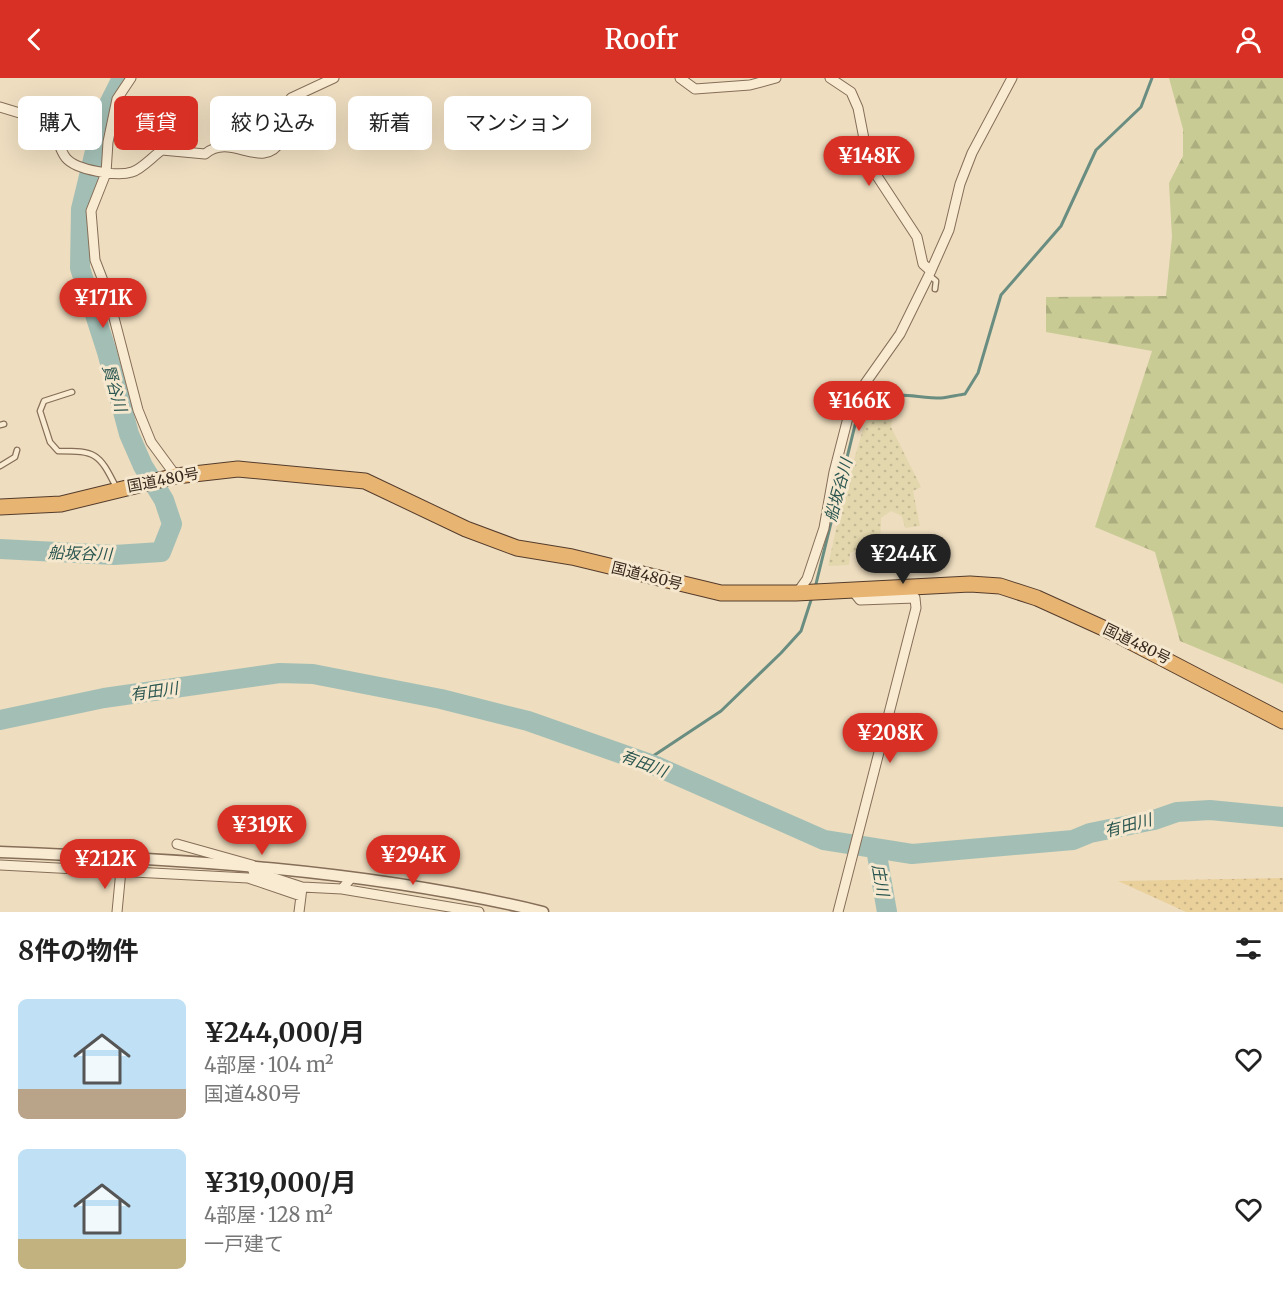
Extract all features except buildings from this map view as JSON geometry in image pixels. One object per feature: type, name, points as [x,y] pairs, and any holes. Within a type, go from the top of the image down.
[{"type":"highway","name":"国道480号","points":[[0,507],[61,504],[170,477],[238,469],[365,481],[466,529],[517,549],[572,557],[722,593],[796,593],[970,584],[1000,586],[1037,598],[1112,632],[1283,721]]},
{"type":"street","points":[[131,78],[117,99],[108,142],[106,172],[91,211],[95,260],[107,291],[138,410],[150,442],[170,477]]},
{"type":"street","points":[[0,107],[46,121],[51,126],[65,157],[76,166],[106,172],[133,172],[162,150],[205,154],[215,146],[228,146],[264,154],[273,150],[282,140],[291,98],[334,78]]},
{"type":"street","points":[[680,78],[695,89],[750,86],[776,78]]},
{"type":"street","points":[[830,78],[851,92],[858,108],[866,149],[875,173],[917,237],[923,264],[930,273]]},
{"type":"street","points":[[796,593],[807,579],[824,528],[834,472],[852,402],[900,334],[949,230],[960,184],[972,153],[1012,78]]},
{"type":"street","points":[[838,912],[916,608],[915,598],[860,600],[852,590]]},
{"type":"street","points":[[177,844],[252,866]]},
{"type":"street","points":[[0,852],[252,866],[470,896],[543,912]]},
{"type":"street","points":[[0,865],[248,878],[301,891],[342,889],[479,912]]},
{"type":"street","points":[[252,866],[253,871],[301,891]]},
{"type":"street","points":[[117,912],[121,870]]},
{"type":"street","points":[[342,889],[351,878]]},
{"type":"street","points":[[299,912],[301,891]]},
{"type":"lane","points":[[930,273],[936,281],[935,289]]},
{"type":"lane","points":[[72,392],[44,401],[40,411],[50,441],[58,451],[90,451],[103,459],[118,489]]},
{"type":"lane","points":[[0,466],[15,458],[17,450]]},
{"type":"shaded area","points":[[883,403],[894,406],[891,427],[921,487],[913,491],[920,526],[905,528],[902,516],[891,511],[881,518],[880,549],[858,550],[850,553],[849,565],[828,566],[844,493],[865,423],[874,407]]},
{"type":"green space","points":[[1169,78],[1283,78],[1283,684],[1180,641],[1155,552],[1095,527],[1152,351],[1046,332],[1046,297],[1166,296],[1172,237],[1169,183],[1183,156],[1183,129]]},
{"type":"sand","points":[[1283,878],[1283,912],[1186,912],[1118,881]]},
{"type":"waterway","name":"賢谷川","points":[[0,549],[114,555],[161,552],[172,524],[164,500],[143,466],[129,434],[107,352],[80,268],[81,209],[104,114],[122,78]]},
{"type":"waterway","name":"船坂谷川","points":[[815,588],[856,421],[864,409],[873,401],[883,397],[904,395],[941,398],[965,394],[978,373],[1001,295],[1061,226],[1096,150],[1141,107],[1152,78]]},
{"type":"waterway","name":"船坂谷川","points":[[644,762],[721,711],[781,653],[801,631],[812,597]]},
{"type":"waterway","name":"船坂谷川","points":[[0,720],[104,698],[280,673],[313,674],[441,699],[528,721],[656,766],[824,840],[912,854],[1073,840],[1090,833],[1154,820],[1177,812],[1210,810],[1283,817]]},
{"type":"waterway","name":"庄川","points":[[876,849],[887,912]]},
{"type":"water label","name":"有田川","points":[[154,691]]},
{"type":"water label","name":"有田川","points":[[644,763]]},
{"type":"water label","name":"有田川","points":[[1128,825]]}]
